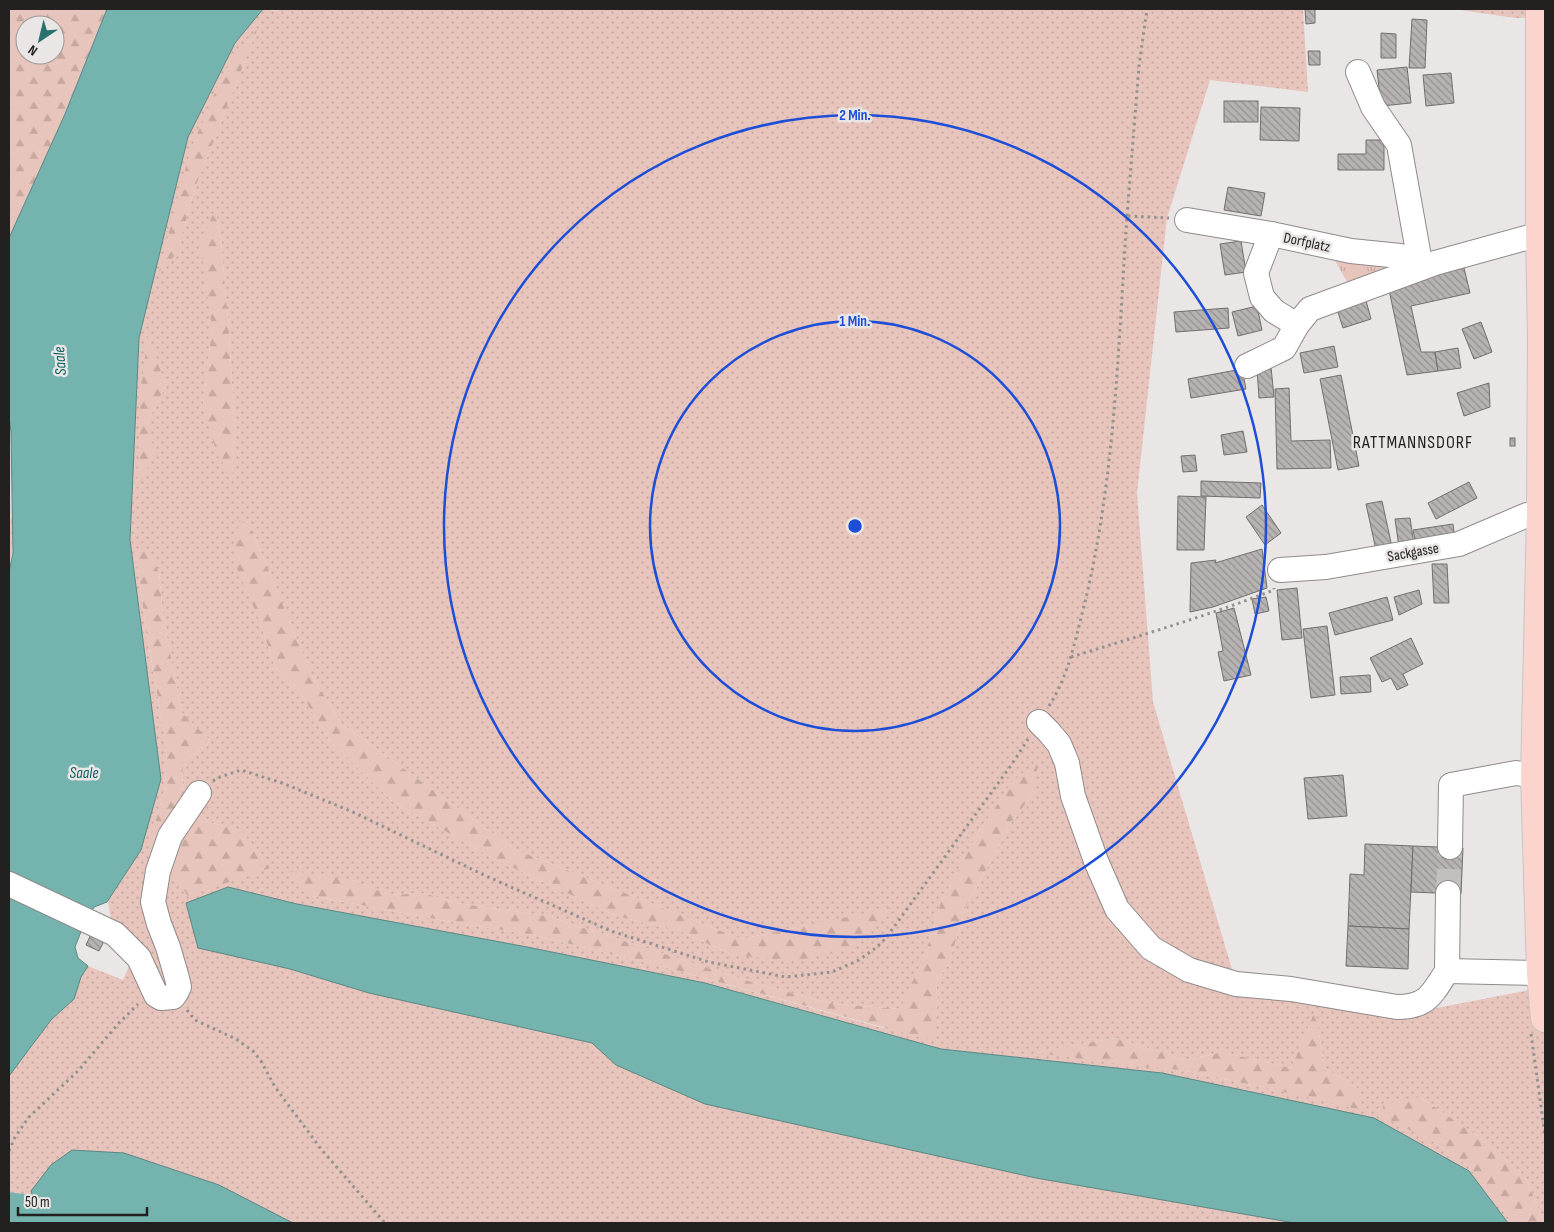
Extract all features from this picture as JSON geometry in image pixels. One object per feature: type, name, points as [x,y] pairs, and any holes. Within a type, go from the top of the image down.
[{"type":"main road","points":[[1540,9],[1543,203],[1540,234],[1543,460],[1535,776],[1541,973],[1545,1018]]},
{"type":"street","points":[[1358,72],[1373,107],[1399,144],[1421,268]]},
{"type":"street","points":[[1187,220],[1271,234]]},
{"type":"street","name":"Dorfplatz","points":[[1297,325],[1274,311],[1262,297],[1256,273],[1271,234],[1351,251],[1400,256],[1418,264],[1421,268]]},
{"type":"street","points":[[1247,366],[1284,348],[1297,325],[1310,309],[1421,268],[1540,234]]},
{"type":"street","name":"Sackgasse","points":[[1280,570],[1326,567],[1459,544],[1527,515],[1541,514]]},
{"type":"street","points":[[1038,722],[1059,744],[1067,763],[1073,796],[1116,910],[1151,948],[1188,970],[1236,984],[1291,989],[1397,1008],[1409,1008],[1428,999],[1447,972],[1448,893]]},
{"type":"street","points":[[1450,847],[1451,786],[1516,773],[1535,776]]},
{"type":"street","points":[[9,884],[115,934],[139,958],[156,995],[161,998],[173,997],[179,987],[154,902],[158,871],[170,836],[199,793]]},
{"type":"street","points":[[1447,972],[1541,973]]},
{"type":"path","points":[[199,793],[217,778],[241,770],[285,784],[355,813],[486,876],[611,931],[709,962],[786,976],[832,972],[858,960],[877,947],[886,938],[1012,764],[1058,692],[1071,657],[1091,579],[1111,453],[1139,66],[1147,9]]},
{"type":"path","points":[[1127,216],[1187,220]]},
{"type":"path","points":[[1071,657],[1159,630],[1274,590],[1280,570]]},
{"type":"path","points":[[9,1150],[15,1137],[29,1117],[78,1071],[118,1024],[153,990]]},
{"type":"path","points":[[176,994],[195,1020],[236,1039],[253,1051],[262,1061],[275,1087],[321,1150],[385,1223]]},
{"type":"shaded area","points":[[9,417],[11,432],[12,520],[9,523]]},
{"type":"green space","points":[[9,9],[107,9],[65,114],[9,238]]},
{"type":"green space","points":[[263,9],[272,9],[271,11],[292,9],[1303,9],[1308,92],[1210,80],[1167,218],[1137,493],[1153,702],[1239,993],[1421,1011],[1545,987],[1545,1223],[1525,1176],[1476,1135],[1420,1097],[1437,1144],[1468,1166],[1513,1223],[1508,1223],[1469,1171],[1162,1073],[941,1049],[705,983],[527,947],[297,904],[290,969],[369,993],[592,1043],[616,1065],[1036,1178],[1295,1223],[9,1223],[9,1076],[51,1020],[74,999],[81,977],[88,966],[123,980],[139,944],[111,920],[108,901],[141,850],[161,779],[130,540],[139,338],[188,137],[235,43]],"holes":[[[257,30],[195,188],[177,253],[223,74]],[[215,211],[221,239],[229,333],[235,432],[232,478],[203,406],[212,328]],[[148,336],[166,386],[148,421]],[[239,520],[252,530],[313,678],[341,723],[514,849],[741,939],[895,908],[732,955],[680,931],[616,916],[494,859],[392,801],[330,741],[298,689],[275,667],[260,622]],[[143,543],[159,572],[163,616],[182,713],[211,741],[183,762],[182,795],[209,822],[242,831],[150,842],[165,787],[167,748],[147,637],[136,554]],[[1012,782],[1035,792],[1012,821],[966,907],[949,963],[936,983],[938,1004],[883,1028],[668,968],[533,935],[312,896],[352,880],[391,895],[423,893],[457,903],[547,916],[761,985],[836,1004],[901,1009],[925,955],[941,902],[975,838]],[[1315,1012],[1325,1068],[1360,1090],[1262,1087],[1180,1070],[1035,1052],[1116,1038],[1186,1060],[1222,1052],[1291,1068]]]},
{"type":"green space","points":[[1454,9],[1545,9],[1545,17],[1515,18]]},
{"type":"green space","points":[[258,28],[195,188],[177,253],[159,272],[190,151],[223,74]]},
{"type":"green space","points":[[215,210],[221,239],[229,333],[235,432],[232,479],[216,451],[203,406],[212,328],[200,243]]},
{"type":"green space","points":[[1329,250],[1403,268],[1350,287]]},
{"type":"green space","points":[[148,335],[166,386],[148,421],[155,455],[137,488],[141,386]]},
{"type":"green space","points":[[14,515],[12,552],[9,570],[9,521]]},
{"type":"green space","points":[[239,520],[252,530],[313,678],[341,723],[514,849],[741,939],[896,907],[847,950],[793,961],[732,955],[680,931],[616,916],[494,859],[392,801],[330,741],[298,689],[275,667],[260,622],[233,559]]},
{"type":"green space","points":[[143,542],[159,572],[163,616],[182,713],[211,741],[183,762],[182,795],[209,822],[242,831],[270,868],[188,896],[150,842],[165,787],[167,748],[147,637],[136,554]]},
{"type":"green space","points":[[1038,760],[1035,792],[1012,821],[966,907],[949,963],[936,983],[938,1004],[933,1041],[668,968],[533,935],[312,896],[281,869],[352,880],[391,895],[423,893],[457,903],[547,916],[761,985],[836,1004],[900,1009],[925,955],[941,902],[975,838],[1012,782]]},
{"type":"green space","points":[[1315,1011],[1325,1068],[1360,1090],[1362,1108],[1352,1108],[1180,1070],[1118,1064],[1033,1052],[1116,1038],[1186,1060],[1222,1052],[1291,1068]]},
{"type":"green space","points":[[1420,1097],[1476,1135],[1525,1176],[1544,1223],[1513,1223],[1468,1166],[1437,1144],[1380,1115],[1384,1104]]},
{"type":"water","name":"Saale","points":[[107,9],[263,9],[235,43],[188,137],[139,338],[130,540],[161,779],[141,850],[107,902],[94,907],[82,929],[75,947],[78,958],[88,966],[81,977],[74,999],[51,1020],[9,1076],[9,572],[13,553],[11,432],[9,417],[9,238],[65,114]]},
{"type":"water","points":[[228,887],[297,904],[527,947],[705,983],[941,1049],[1162,1073],[1374,1118],[1469,1171],[1508,1223],[1295,1223],[1036,1178],[705,1104],[616,1065],[592,1043],[369,993],[290,969],[198,948],[186,903]]},
{"type":"water","points":[[72,1150],[124,1153],[219,1185],[293,1223],[40,1223],[31,1191],[51,1165]]},
{"type":"building","points":[[1305,9],[1315,9],[1315,23],[1306,24]]},
{"type":"building","points":[[1412,19],[1427,20],[1425,68],[1409,68]]},
{"type":"building","points":[[1381,33],[1396,34],[1396,58],[1381,58]]},
{"type":"building","points":[[1308,51],[1320,51],[1320,65],[1309,65]]},
{"type":"building","points":[[1407,67],[1411,103],[1381,106],[1377,70]]},
{"type":"building","points":[[1451,73],[1454,103],[1426,106],[1423,75]]},
{"type":"building","points":[[1224,101],[1258,101],[1258,122],[1224,122]]},
{"type":"building","points":[[1261,107],[1300,108],[1299,141],[1260,140]]},
{"type":"building","points":[[1366,140],[1384,140],[1384,170],[1338,170],[1338,154],[1366,154]]},
{"type":"building","points":[[1228,187],[1265,193],[1261,216],[1224,210]]},
{"type":"building","points":[[1241,241],[1246,272],[1225,275],[1220,244]]},
{"type":"building","points":[[1464,268],[1470,293],[1411,306],[1421,352],[1435,352],[1438,371],[1407,375],[1388,285]]},
{"type":"building","points":[[1365,297],[1371,319],[1343,328],[1336,306]]},
{"type":"building","points":[[1257,306],[1262,330],[1238,336],[1232,312]]},
{"type":"building","points":[[1228,308],[1229,328],[1176,332],[1174,312]]},
{"type":"building","points":[[1481,322],[1492,352],[1474,359],[1462,329]]},
{"type":"building","points":[[1334,346],[1338,367],[1304,373],[1300,353]]},
{"type":"building","points":[[1458,348],[1461,368],[1438,371],[1435,352]]},
{"type":"building","points":[[1271,367],[1274,397],[1259,398],[1257,368]]},
{"type":"building","points":[[1242,369],[1246,389],[1191,398],[1188,379]]},
{"type":"building","points":[[1341,375],[1359,466],[1338,470],[1320,379]]},
{"type":"building","points":[[1489,383],[1490,407],[1464,416],[1457,393]]},
{"type":"building","points":[[1289,388],[1291,441],[1330,440],[1331,468],[1277,469],[1275,389]]},
{"type":"building","points":[[1243,431],[1247,452],[1224,455],[1221,435]]},
{"type":"building","points":[[1510,438],[1515,438],[1515,446],[1510,446]]},
{"type":"building","points":[[1195,455],[1197,471],[1183,472],[1181,456]]},
{"type":"building","points":[[1201,481],[1261,483],[1260,498],[1201,496]]},
{"type":"building","points":[[1469,482],[1477,498],[1436,519],[1428,503]]},
{"type":"building","points":[[1178,496],[1206,497],[1204,550],[1177,550]]},
{"type":"building","points":[[1382,501],[1392,547],[1376,550],[1366,504]]},
{"type":"building","points":[[1262,505],[1281,533],[1265,545],[1246,517]]},
{"type":"building","points":[[1410,518],[1414,545],[1399,547],[1395,519]]},
{"type":"building","points":[[1453,524],[1455,540],[1416,545],[1413,530]]},
{"type":"building","points":[[1262,549],[1267,588],[1213,607],[1190,612],[1191,563],[1216,560],[1215,563]]},
{"type":"building","points":[[1432,564],[1447,564],[1449,603],[1434,603]]},
{"type":"building","points":[[1297,588],[1302,638],[1282,640],[1277,590]]},
{"type":"building","points":[[1419,590],[1422,604],[1399,615],[1394,597]]},
{"type":"building","points":[[1266,597],[1269,611],[1255,614],[1252,599]]},
{"type":"building","points":[[1387,597],[1393,620],[1335,635],[1329,613]]},
{"type":"building","points":[[1234,608],[1251,675],[1224,681],[1218,652],[1223,651],[1216,613]]},
{"type":"building","points":[[1327,626],[1335,695],[1311,698],[1303,629]]},
{"type":"building","points":[[1411,638],[1423,664],[1403,674],[1408,685],[1397,690],[1391,678],[1382,682],[1370,658]]},
{"type":"building","points":[[1370,675],[1371,692],[1341,694],[1340,677]]},
{"type":"building","points":[[1343,775],[1347,816],[1308,819],[1304,778]]},
{"type":"building","points":[[1365,844],[1413,846],[1409,929],[1348,926],[1350,874],[1364,875]]},
{"type":"building","points":[[1413,846],[1463,848],[1461,894],[1411,892]]},
{"type":"building","points":[[1348,926],[1409,929],[1408,969],[1346,966]]},
{"type":"building","points":[[94,928],[107,935],[99,951],[86,945]]},
{"type":"waterway","points":[[9,1208],[110,1223]]},
{"type":"tunnel","points":[[1448,893],[1450,847]]},
{"type":"district","name":"RATTMANNSDORF","points":[[1413,442]]}]
